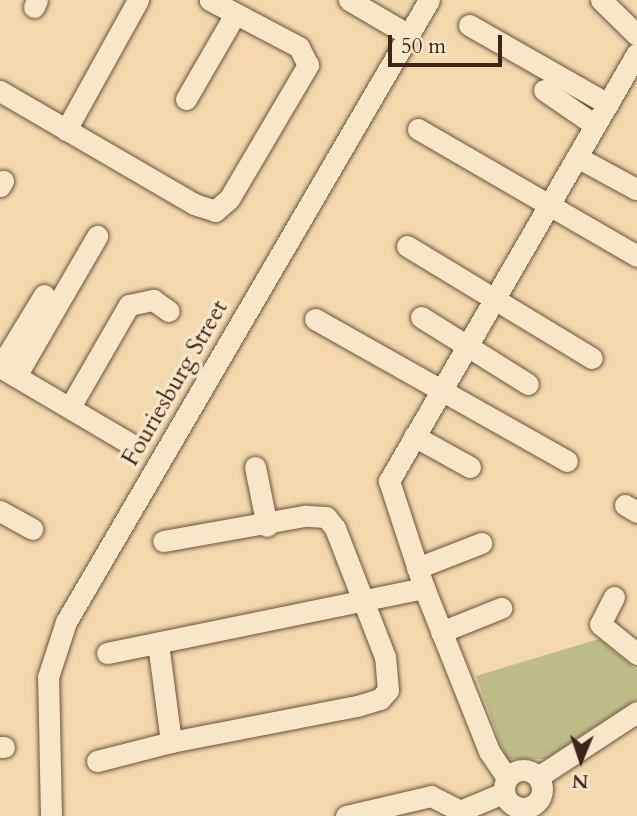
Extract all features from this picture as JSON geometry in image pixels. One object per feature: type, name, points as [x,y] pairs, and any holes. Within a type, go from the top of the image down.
[{"type":"street","points":[[66,130],[138,0]]},
{"type":"street","points":[[0,91],[194,204],[209,211],[220,209],[308,65],[299,47],[210,0]]},
{"type":"street","points":[[349,0],[409,35]]},
{"type":"street","name":"Fouriesburg Street","points":[[51,816],[48,677],[66,622],[429,0]]},
{"type":"street","points":[[601,0],[637,35]]},
{"type":"street","points":[[186,99],[235,14]]},
{"type":"street","points":[[467,30],[601,115]]},
{"type":"street","points":[[538,777],[541,797],[528,812],[514,807],[420,578],[389,481],[637,54]]},
{"type":"street","points":[[544,90],[601,115]]},
{"type":"street","points":[[418,129],[637,256]]},
{"type":"street","points":[[576,157],[636,189]]},
{"type":"street","points":[[8,371],[97,236]]},
{"type":"street","points":[[407,246],[592,358]]},
{"type":"street","points":[[8,371],[44,295]]},
{"type":"street","points":[[70,407],[129,305],[148,299],[169,311]]},
{"type":"street","points":[[421,317],[527,384]]},
{"type":"street","points":[[315,319],[439,392],[567,461]]},
{"type":"street","points":[[8,371],[129,443]]},
{"type":"street","points":[[414,436],[470,467]]},
{"type":"street","points":[[255,467],[267,526]]},
{"type":"street","points":[[0,511],[32,529]]},
{"type":"street","points":[[97,761],[171,742],[380,699],[388,690],[389,676],[330,520],[310,515],[267,526],[163,541]]},
{"type":"street","points":[[107,653],[363,603],[420,578],[481,543]]},
{"type":"street","points":[[614,597],[600,624],[637,654]]},
{"type":"street","points":[[441,632],[501,608]]},
{"type":"street","points":[[158,643],[171,742]]},
{"type":"street","points":[[538,777],[637,712]]},
{"type":"street","points":[[346,816],[431,796],[460,813],[505,785],[523,770],[538,777]]},
{"type":"green space","points":[[599,639],[637,670],[637,699],[545,759],[506,759],[476,676]]}]
